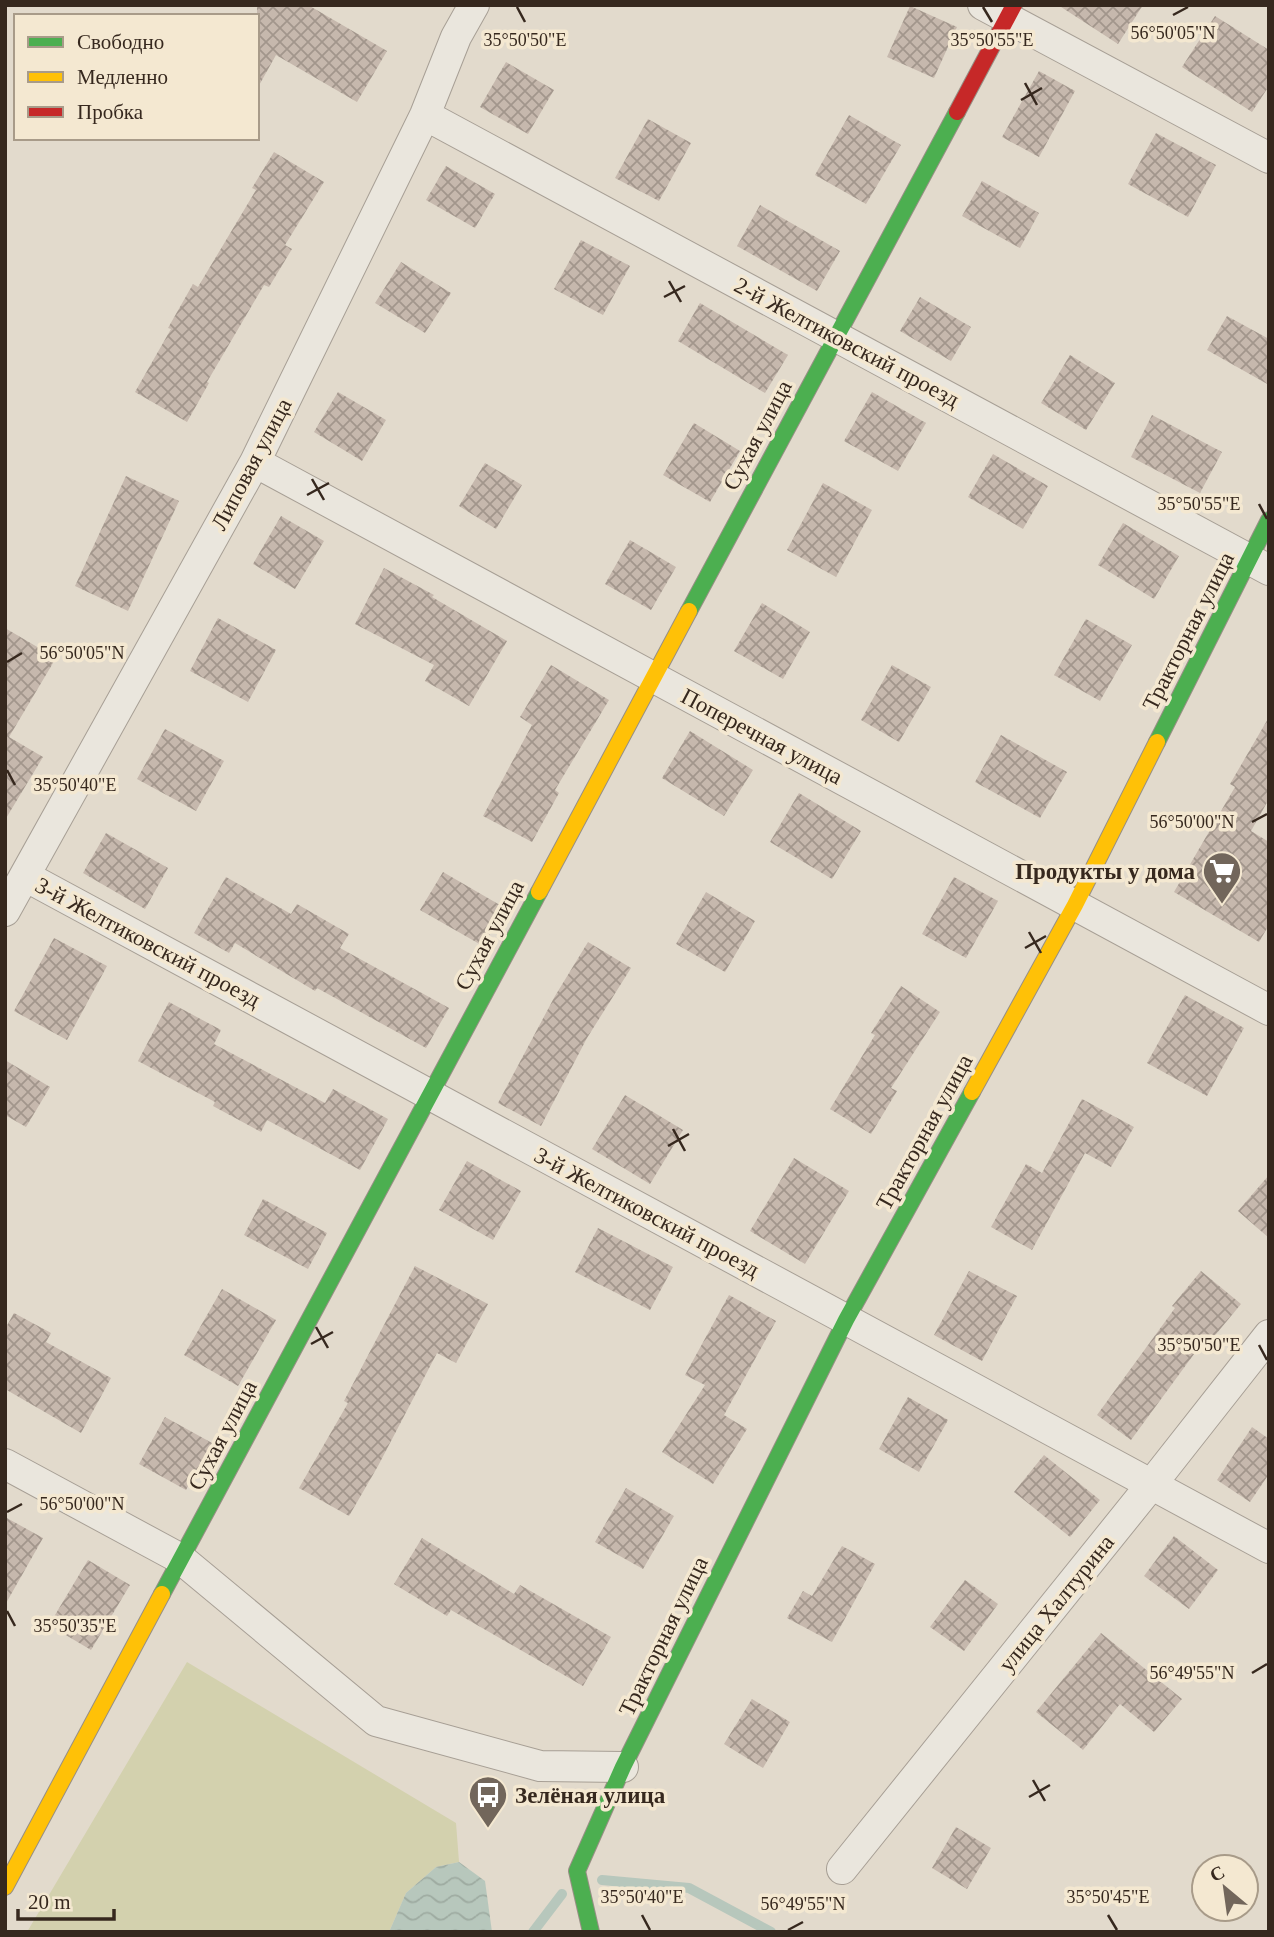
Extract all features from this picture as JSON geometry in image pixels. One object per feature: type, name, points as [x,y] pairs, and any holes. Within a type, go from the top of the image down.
[{"type":"street","name":"Липовая улица","points":[[5,911],[255,462],[425,115],[456,37],[474,5]]},
{"type":"street","points":[[1001,10],[1269,158]]},
{"type":"street","name":"Сухая улица","points":[[5,1887],[836,336],[1001,10]]},
{"type":"street","name":"2-й Желтиковский проезд","points":[[425,115],[1259,565]]},
{"type":"street","name":"Поперечная улица","points":[[255,462],[1269,1010]]},
{"type":"street","name":"Тракторная улица","points":[[623,1767],[846,1320],[1259,565],[1269,520]]},
{"type":"street","name":"3-й Желтиковский проезд","points":[[25,876],[1269,1548]]},
{"type":"street","name":"улица Халтурина","points":[[842,1869],[1152,1485],[1269,1335]]},
{"type":"street","points":[[5,1464],[181,1559],[376,1721],[540,1766],[623,1767],[577,1871],[591,1932]]},
{"type":"shaded area","points":[[187,1662],[456,1823],[459,1862],[436,1867],[406,1893],[389,1932],[27,1932]]},
{"type":"water","points":[[459,1862],[485,1881],[492,1932],[389,1932],[406,1893],[436,1867]]},
{"type":"building","points":[[257,5],[308,5],[387,51],[357,102],[276,55],[259,85]]},
{"type":"building","points":[[1058,5],[1143,5],[1118,44]]},
{"type":"building","points":[[910,6],[957,27],[934,78],[887,57]]},
{"type":"building","points":[[1215,16],[1269,50],[1269,86],[1252,112],[1182,67]]},
{"type":"building","points":[[506,62],[554,90],[528,134],[480,107]]},
{"type":"building","points":[[1039,71],[1075,91],[1039,157],[1002,137]]},
{"type":"building","points":[[849,115],[901,145],[866,204],[815,175]]},
{"type":"building","points":[[648,119],[691,143],[659,201],[615,178]]},
{"type":"building","points":[[1156,133],[1216,165],[1188,217],[1128,184]]},
{"type":"building","points":[[274,152],[324,182],[285,245],[292,249],[269,287],[264,285],[207,382],[209,383],[187,422],[135,392],[193,284],[198,287],[256,190],[252,188]]},
{"type":"building","points":[[446,166],[495,194],[475,228],[426,200]]},
{"type":"building","points":[[982,181],[1039,213],[1020,248],[962,216]]},
{"type":"building","points":[[760,205],[840,251],[817,291],[737,246]]},
{"type":"building","points":[[581,240],[630,266],[603,315],[554,289]]},
{"type":"building","points":[[401,262],[451,293],[425,333],[375,303]]},
{"type":"building","points":[[920,297],[971,327],[951,361],[900,331]]},
{"type":"building","points":[[700,303],[788,355],[765,393],[678,341]]},
{"type":"building","points":[[1227,316],[1269,339],[1269,385],[1207,350]]},
{"type":"building","points":[[1070,355],[1115,383],[1086,430],[1041,403]]},
{"type":"building","points":[[338,392],[386,420],[362,461],[314,432]]},
{"type":"building","points":[[872,392],[926,423],[898,471],[844,441]]},
{"type":"building","points":[[1152,415],[1222,452],[1200,493],[1131,457]]},
{"type":"building","points":[[694,423],[740,451],[710,502],[663,475]]},
{"type":"building","points":[[993,454],[1048,486],[1023,529],[968,497]]},
{"type":"building","points":[[485,463],[522,485],[496,529],[459,506]]},
{"type":"building","points":[[126,476],[179,501],[128,611],[75,586]]},
{"type":"building","points":[[823,483],[872,510],[836,577],[787,550]]},
{"type":"building","points":[[281,516],[324,541],[295,589],[253,564]]},
{"type":"building","points":[[1123,523],[1179,556],[1154,599],[1098,565]]},
{"type":"building","points":[[630,540],[676,567],[651,610],[605,584]]},
{"type":"building","points":[[384,568],[434,595],[432,597],[507,641],[469,706],[425,681],[434,665],[355,624]]},
{"type":"building","points":[[762,603],[810,632],[783,679],[734,651]]},
{"type":"building","points":[[218,618],[276,650],[248,702],[190,671]]},
{"type":"building","points":[[1086,619],[1132,645],[1100,701],[1054,675]]},
{"type":"building","points":[[5,628],[56,658],[9,737],[43,757],[5,820]]},
{"type":"building","points":[[551,665],[609,700],[555,790],[559,793],[532,842],[483,816],[532,725],[520,717]]},
{"type":"building","points":[[892,665],[931,687],[899,742],[861,720]]},
{"type":"building","points":[[1269,717],[1269,799],[1251,831],[1269,842],[1269,925],[1259,942],[1174,892],[1235,787],[1230,784]]},
{"type":"building","points":[[165,729],[224,761],[196,811],[137,779]]},
{"type":"building","points":[[690,731],[753,770],[724,816],[662,778]]},
{"type":"building","points":[[1001,735],[1067,772],[1040,818],[975,782]]},
{"type":"building","points":[[799,793],[861,831],[832,879],[770,842]]},
{"type":"building","points":[[106,833],[168,868],[145,909],[83,873]]},
{"type":"building","points":[[443,872],[505,908],[483,946],[420,910]]},
{"type":"building","points":[[226,877],[291,914],[297,904],[349,934],[340,948],[449,1008],[426,1048],[317,988],[315,991],[235,943],[229,953],[194,933]]},
{"type":"building","points":[[954,877],[998,901],[966,958],[922,934]]},
{"type":"building","points":[[706,892],[755,921],[725,972],[676,944]]},
{"type":"building","points":[[54,938],[107,966],[67,1040],[14,1011]]},
{"type":"building","points":[[588,942],[631,968],[587,1038],[541,1126],[498,1103],[555,996]]},
{"type":"building","points":[[901,986],[940,1012],[891,1088],[897,1091],[871,1134],[830,1109],[875,1035],[871,1033]]},
{"type":"building","points":[[1185,995],[1244,1028],[1207,1096],[1147,1063]]},
{"type":"building","points":[[169,1002],[221,1030],[214,1044],[325,1103],[333,1089],[388,1119],[360,1170],[267,1120],[261,1132],[213,1106],[215,1102],[138,1061]]},
{"type":"building","points":[[5,1060],[50,1087],[26,1127],[5,1115]]},
{"type":"building","points":[[625,1095],[683,1130],[650,1184],[592,1149]]},
{"type":"building","points":[[1082,1099],[1134,1127],[1111,1167],[1085,1153],[1032,1250],[991,1227],[1026,1164],[1042,1173]]},
{"type":"building","points":[[794,1158],[849,1191],[805,1264],[750,1231]]},
{"type":"building","points":[[467,1161],[521,1191],[493,1240],[439,1210]]},
{"type":"building","points":[[1269,1175],[1269,1238],[1238,1211]]},
{"type":"building","points":[[263,1199],[327,1233],[308,1269],[244,1235]]},
{"type":"building","points":[[598,1228],[673,1267],[650,1310],[575,1272]]},
{"type":"building","points":[[415,1266],[488,1304],[456,1363],[437,1353],[349,1516],[299,1488],[348,1403],[344,1401]]},
{"type":"building","points":[[969,1271],[1017,1296],[982,1361],[934,1335]]},
{"type":"building","points":[[1201,1271],[1241,1304],[1212,1339],[1208,1335],[1131,1440],[1097,1415],[1175,1308],[1172,1306]]},
{"type":"building","points":[[222,1289],[276,1320],[238,1386],[184,1355]]},
{"type":"building","points":[[729,1295],[776,1321],[724,1415],[747,1429],[713,1484],[662,1452],[705,1385],[685,1375]]},
{"type":"building","points":[[14,1313],[51,1333],[46,1342],[111,1378],[81,1433],[5,1389],[5,1329]]},
{"type":"building","points":[[908,1397],[948,1420],[919,1472],[879,1449]]},
{"type":"building","points":[[165,1417],[212,1443],[186,1490],[139,1464]]},
{"type":"building","points":[[1252,1427],[1269,1439],[1269,1474],[1250,1502],[1217,1480]]},
{"type":"building","points":[[1044,1455],[1100,1500],[1070,1537],[1014,1492]]},
{"type":"building","points":[[626,1488],[674,1516],[643,1569],[595,1542]]},
{"type":"building","points":[[5,1517],[43,1538],[5,1605]]},
{"type":"building","points":[[1174,1536],[1218,1570],[1189,1609],[1144,1576]]},
{"type":"building","points":[[422,1538],[514,1594],[520,1585],[611,1637],[583,1686],[451,1610],[447,1616],[394,1584]]},
{"type":"building","points":[[842,1546],[875,1564],[832,1642],[787,1618],[803,1591],[812,1596]]},
{"type":"building","points":[[88,1560],[130,1585],[91,1650],[49,1625]]},
{"type":"building","points":[[965,1580],[998,1604],[964,1651],[930,1627]]},
{"type":"building","points":[[1101,1633],[1182,1699],[1154,1732],[1120,1704],[1083,1750],[1036,1712]]},
{"type":"building","points":[[752,1699],[790,1722],[763,1768],[724,1744]]},
{"type":"building","points":[[956,1827],[991,1848],[967,1889],[932,1868]]},
{"type":"waterway","points":[[602,1880],[689,1888],[771,1932]]},
{"type":"waterway","points":[[533,1932],[562,1894]]},
{"type":"traffic: fast","points":[[689,611],[957,112]]},
{"type":"traffic: fast","points":[[1157,742],[1269,520]]},
{"type":"traffic: fast","points":[[162,1594],[539,892]]},
{"type":"traffic: fast","points":[[591,1932],[577,1871],[623,1767],[846,1320],[972,1092]]},
{"type":"traffic: slow","points":[[539,892],[689,611]]},
{"type":"traffic: slow","points":[[972,1092],[1075,905],[1157,742]]},
{"type":"traffic: slow","points":[[5,1887],[162,1594]]},
{"type":"traffic: jam","points":[[957,112],[1014,5]]},
{"type":"place","name":"Продукты у дома","points":[[1222,905]]},
{"type":"place","name":"Зелёная улица","points":[[488,1829]]}]
